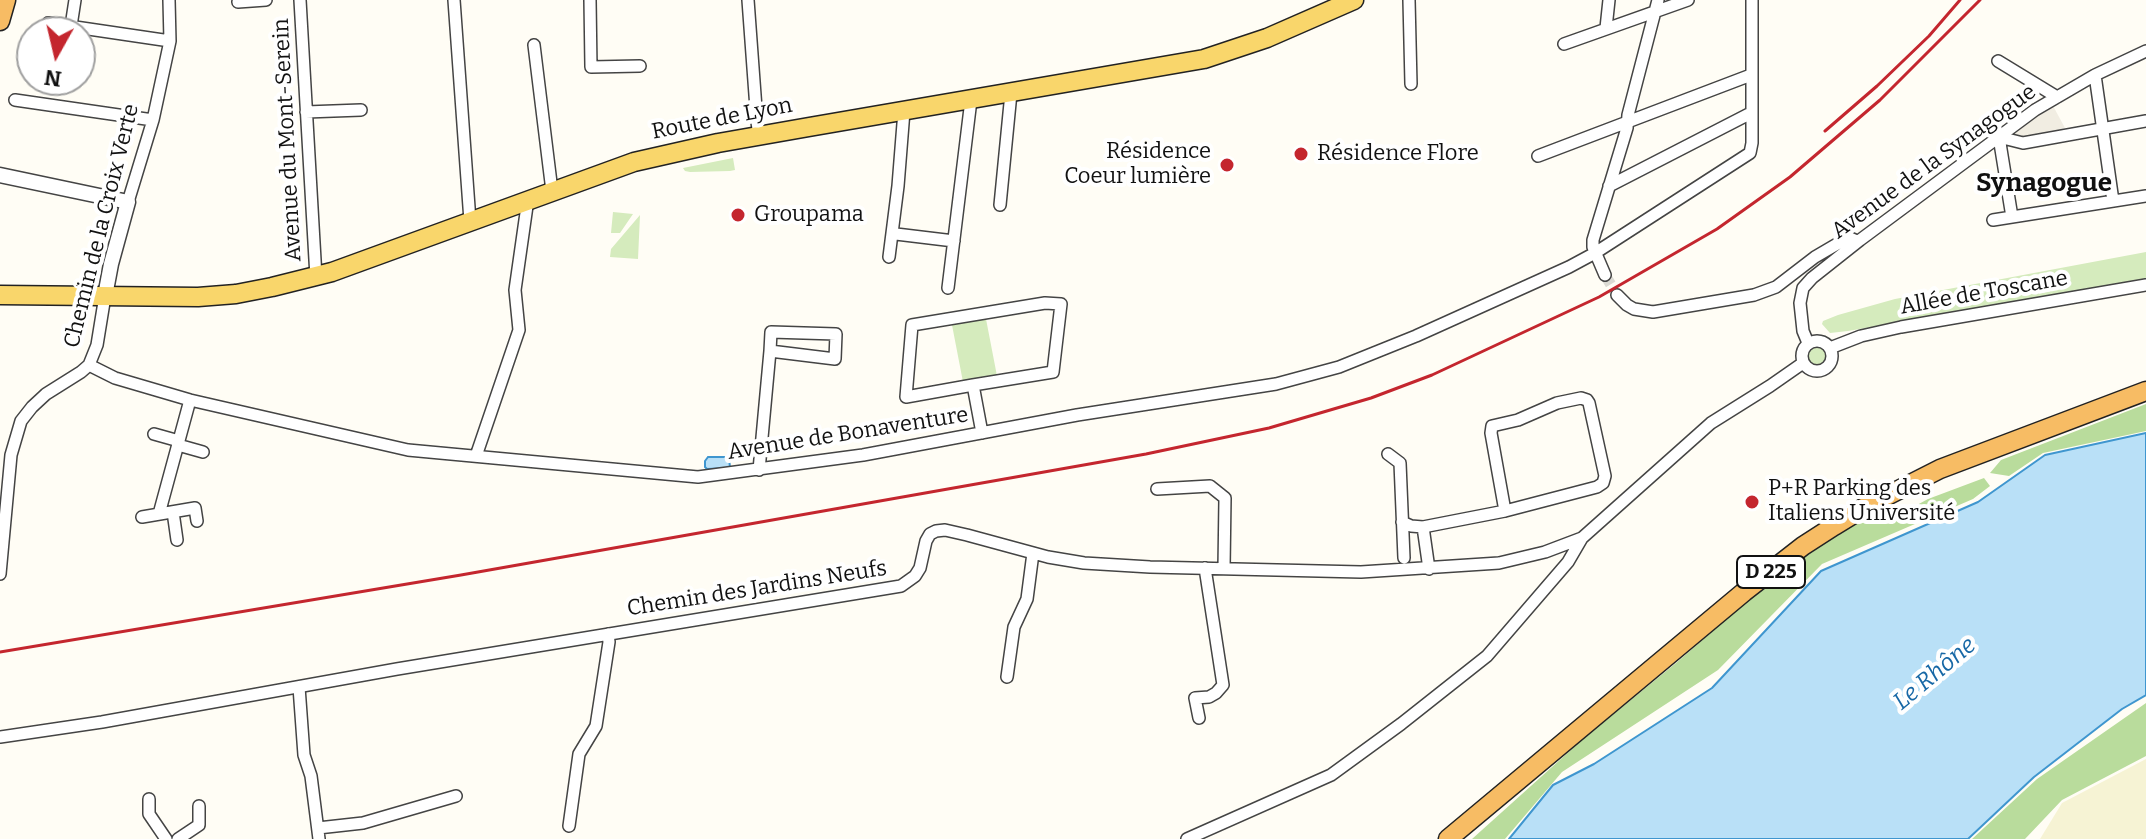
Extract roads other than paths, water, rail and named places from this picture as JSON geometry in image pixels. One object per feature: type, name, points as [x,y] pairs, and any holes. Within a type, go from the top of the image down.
[{"type":"highway","points":[[0,21],[6,0]]},
{"type":"highway","name":"D 225","points":[[1448,839],[1744,592],[1834,526],[1940,469],[2146,391]]},
{"type":"main road","name":"Route de Lyon","points":[[0,295],[198,297],[231,295],[316,277],[634,162],[759,136],[1204,59],[1278,34],[1354,0]]},
{"type":"street","name":"Chemin de la Croix Verte","points":[[0,574],[11,455],[21,421],[46,394],[89,365],[97,345],[111,264],[153,120],[170,41],[169,0]]},
{"type":"street","points":[[238,2],[266,0]]},
{"type":"street","name":"Avenue du Mont-Serein","points":[[300,0],[316,277]]},
{"type":"street","points":[[454,0],[470,221]]},
{"type":"street","points":[[590,0],[591,67],[640,66]]},
{"type":"street","points":[[748,0],[759,136]]},
{"type":"street","points":[[1409,0],[1411,84]]},
{"type":"street","points":[[1606,28],[1609,0]]},
{"type":"street","points":[[1564,44],[1657,6],[1688,0]]},
{"type":"street","points":[[1609,186],[1751,113],[1752,0]]},
{"type":"street","points":[[1605,275],[1593,240],[1657,6]]},
{"type":"street","points":[[96,30],[170,41]]},
{"type":"street","points":[[534,45],[552,191]]},
{"type":"street","name":"Avenue de la Synagogue","points":[[1808,343],[1800,313],[1803,288],[1812,278],[2013,125],[2095,75],[2146,51]]},
{"type":"street","points":[[1998,61],[2057,97]]},
{"type":"street","points":[[1538,156],[1751,75]]},
{"type":"street","points":[[2095,75],[2113,201]]},
{"type":"street","points":[[1000,205],[1011,93]]},
{"type":"street","points":[[15,100],[153,120]]},
{"type":"street","points":[[948,288],[971,100]]},
{"type":"street","points":[[306,112],[361,110]]},
{"type":"street","points":[[889,257],[904,111]]},
{"type":"street","name":"Avenue de Bonaventure","points":[[89,365],[115,378],[190,400],[408,450],[698,477],[863,455],[1107,410],[1276,384],[1339,367],[1437,327],[1595,253],[1750,153],[1751,113]]},
{"type":"street","points":[[2012,217],[1999,137],[2023,143],[2146,121]]},
{"type":"street","points":[[0,175],[128,202]]},
{"type":"street","points":[[1993,220],[2146,196]]},
{"type":"street","points":[[476,456],[519,330],[515,290],[528,199]]},
{"type":"street","points":[[896,234],[954,241]]},
{"type":"street","points":[[1617,295],[1634,309],[1653,312],[1754,295],[1776,287],[1815,257],[1844,240],[1850,238],[1857,241]]},
{"type":"street","name":"Allée de Toscane","points":[[1830,348],[1861,336],[1901,327],[2146,285]]},
{"type":"street","points":[[1045,303],[1061,304],[1053,372],[973,385],[906,397],[912,325],[1045,303]]},
{"type":"street","points":[[759,470],[771,332],[836,334],[835,359],[770,351]]},
{"type":"street","points":[[1823,341],[1830,348],[1832,361],[1825,369],[1813,371],[1803,363],[1802,352],[1808,343],[1823,341]]},
{"type":"street","points":[[1187,839],[1331,775],[1401,724],[1487,656],[1568,562],[1582,538],[1711,423],[1803,363]]},
{"type":"street","points":[[973,385],[982,433]]},
{"type":"street","points":[[1402,522],[1423,527],[1505,511],[1530,506],[1597,487],[1603,483],[1605,476],[1589,403],[1581,398],[1557,403],[1518,420],[1492,426],[1505,511]]},
{"type":"street","points":[[159,514],[190,400]]},
{"type":"street","points":[[154,434],[203,452]]},
{"type":"street","points":[[1388,454],[1400,463],[1404,558]]},
{"type":"street","points":[[1157,489],[1210,486],[1225,498],[1224,568]]},
{"type":"street","points":[[142,517],[195,508],[197,521]]},
{"type":"street","points":[[173,512],[177,540]]},
{"type":"street","points":[[1423,527],[1429,569]]},
{"type":"street","name":"Chemin des Jardins Neufs","points":[[0,737],[901,586],[915,576],[926,541],[936,531],[945,530],[1033,553],[1087,563],[1361,572],[1516,560],[1582,538]]},
{"type":"street","points":[[1007,677],[1014,627],[1027,599],[1033,553]]},
{"type":"street","points":[[1199,718],[1195,698],[1209,697],[1223,685],[1205,568]]},
{"type":"street","points":[[569,826],[579,754],[596,726],[608,634]]},
{"type":"street","points":[[299,687],[304,755],[311,776],[318,834],[456,796]]},
{"type":"street","points":[[149,799],[149,814],[166,839]]},
{"type":"street","points":[[178,839],[199,825],[199,806]]},
{"type":"water","name":"Le Rhône","points":[[2146,433],[2146,695],[2122,709],[2034,777],[1968,839],[1509,839],[1553,785],[1594,764],[1712,688],[1821,571],[1978,502],[2045,455]]},
{"type":"water","points":[[708,457],[729,457],[730,468],[707,469],[705,461]]},
{"type":"tunnel","points":[[1605,275],[1617,295]]},
{"type":"railway","points":[[1825,131],[1929,36],[1960,0]]},
{"type":"railway","points":[[0,652],[461,575],[1146,454],[1269,428],[1371,398],[1432,375],[1599,297],[1717,229],[1790,177],[1880,100],[1980,0]]},
{"type":"place","name":"Résidence Flore","points":[[1301,154]]},
{"type":"place","name":"Résidence Coeur lumière","points":[[1227,165]]},
{"type":"place","name":"Groupama","points":[[738,215]]},
{"type":"place","name":"P+R Parking des Italiens Université","points":[[1752,502]]},
{"type":"district","name":"Synagogue","points":[[2044,184]]}]
